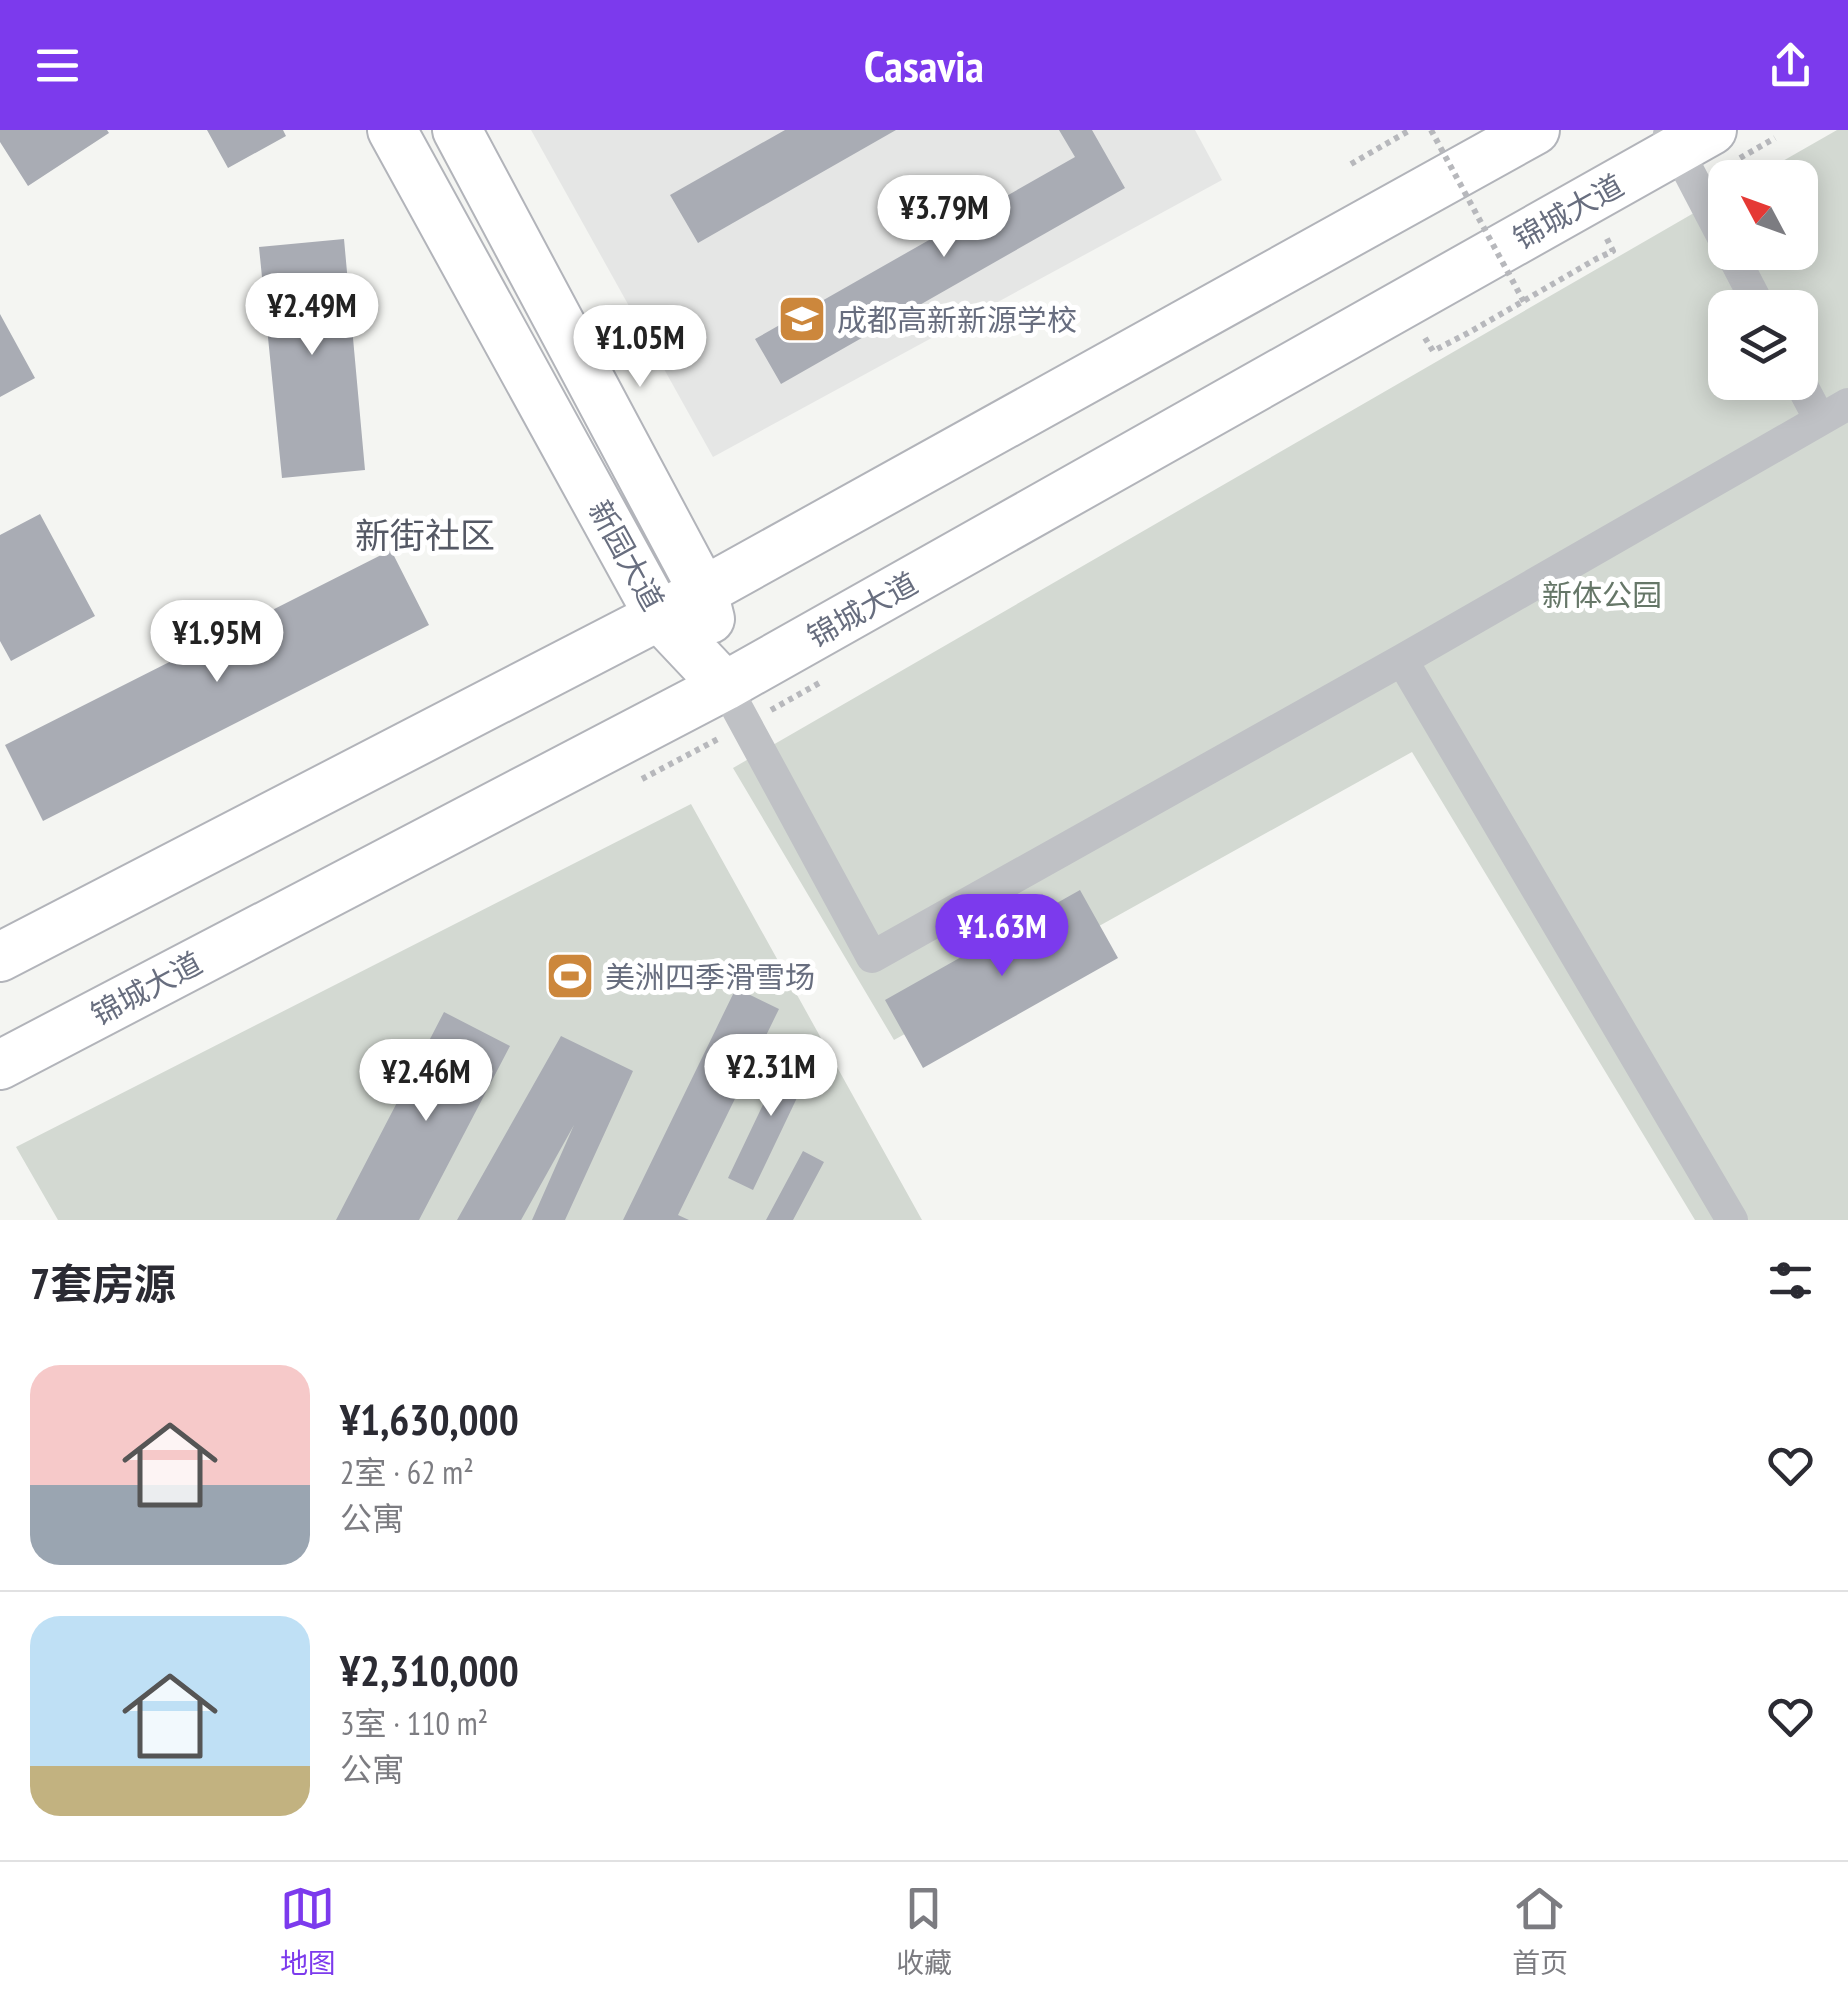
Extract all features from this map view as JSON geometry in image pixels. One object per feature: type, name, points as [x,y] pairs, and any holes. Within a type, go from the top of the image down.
[{"type":"main road","name":"新园大道","points":[[392,130],[659,616],[724,686]]},
{"type":"main road","name":"新园大道","points":[[456,130],[704,591],[724,686]]},
{"type":"main road","points":[[0,957],[659,616],[1535,130]]},
{"type":"main road","name":"锦城大道","points":[[0,1065],[724,686],[1685,137]]},
{"type":"street","points":[[1685,137],[1708,197]]},
{"type":"street","points":[[724,686],[872,957],[1834,412]]},
{"type":"street","points":[[1402,660],[1732,1220]]},
{"type":"path","points":[[1351,164],[1410,130]]},
{"type":"path","points":[[1431,130],[1524,302]]},
{"type":"path","points":[[1425,338],[1433,351],[1468,334],[1613,251],[1605,236]]},
{"type":"shaded area","name":"成都高新新源学校","points":[[531,130],[1195,130],[1222,180],[713,457]]},
{"type":"green space","name":"新体公园","points":[[1837,130],[1848,130],[1848,1220],[1695,1220],[1412,752],[894,1040],[733,768],[1708,205],[1708,270],[1818,270],[1818,160],[1785,160]]},
{"type":"green space","name":"美洲四季滑雪场","points":[[691,804],[922,1220],[58,1220],[16,1147]]},
{"type":"building","points":[[0,130],[109,133],[28,186],[0,142]]},
{"type":"building","points":[[207,130],[283,130],[286,136],[228,168]]},
{"type":"building","points":[[785,130],[896,130],[698,243],[670,195]]},
{"type":"building","points":[[1059,130],[1092,130],[1125,188],[781,384],[755,339],[1075,157]]},
{"type":"building","points":[[344,239],[365,470],[282,478],[259,247]]},
{"type":"building","points":[[0,314],[35,378],[0,397]]},
{"type":"building","points":[[40,514],[95,616],[11,661],[0,641],[0,535]]},
{"type":"building","points":[[391,550],[429,625],[43,821],[5,745]]},
{"type":"building","points":[[1080,890],[1118,958],[923,1068],[885,1000]]},
{"type":"building","points":[[736,988],[779,1009],[678,1215],[689,1220],[623,1220]]},
{"type":"building","points":[[444,1012],[510,1046],[419,1220],[336,1220]]},
{"type":"building","points":[[561,1036],[633,1071],[565,1220],[532,1220],[574,1125],[521,1220],[457,1220]]},
{"type":"building","points":[[790,1048],[815,1060],[753,1190],[728,1178]]},
{"type":"building","points":[[803,1151],[824,1162],[793,1220],[766,1220]]},
{"type":"place","name":"成都高新新源学校","points":[[802,319]]},
{"type":"place","name":"美洲四季滑雪场","points":[[570,976]]},
{"type":"district","name":"新街社区","points":[[425,535]]}]
